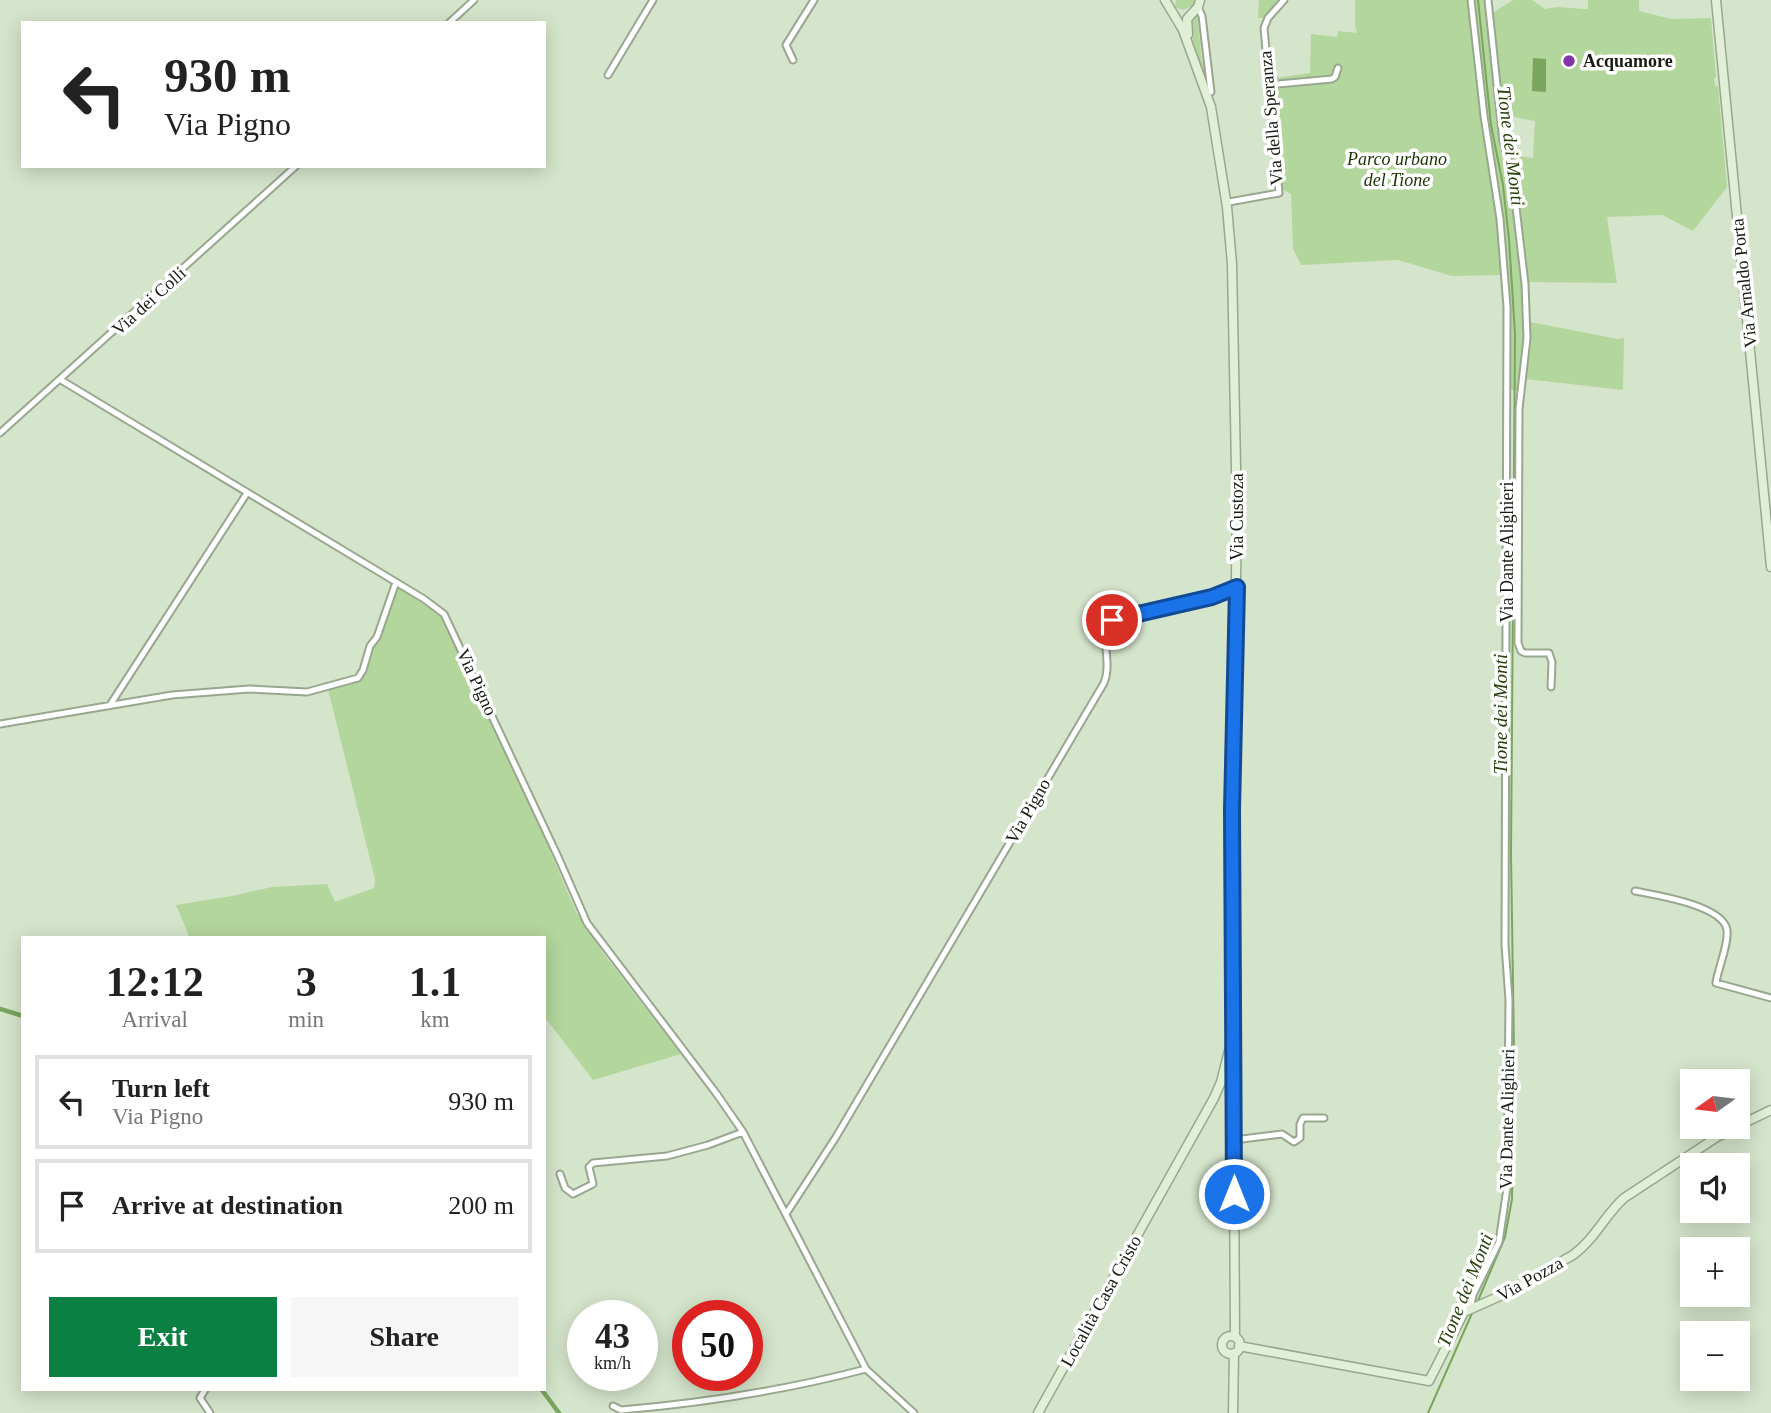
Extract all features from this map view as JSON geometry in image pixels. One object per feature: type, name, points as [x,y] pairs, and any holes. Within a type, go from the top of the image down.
[{"type":"street","points":[[451,21],[474,0]]},
{"type":"street","points":[[608,75],[653,0]]},
{"type":"street","points":[[793,60],[786,45],[814,0]]},
{"type":"street","name":"Via Custoza","points":[[1165,0],[1172,5],[1183,30],[1215,126],[1230,238],[1234,314],[1237,587],[1232,810],[1233,1413]]},
{"type":"street","name":"Via della Speranza","points":[[1229,202],[1279,193],[1264,28],[1268,18],[1284,0]]},
{"type":"street","name":"Via Dante Alighieri","points":[[1471,0],[1484,116],[1500,219],[1507,307],[1508,1014],[1507,1188],[1499,1242],[1473,1295],[1471,1309]]},
{"type":"street","points":[[1488,0],[1503,141],[1512,173],[1525,284],[1527,338],[1521,380],[1518,643],[1521,652],[1549,653],[1552,662],[1551,687]]},
{"type":"street","name":"Via Arnaldo Porta","points":[[1716,0],[1771,567]]},
{"type":"street","points":[[1172,5],[1181,13],[1197,6],[1202,16],[1211,92]]},
{"type":"street","name":"Via Custoza","points":[[1193,57],[1186,25],[1197,6]]},
{"type":"street","points":[[1268,85],[1332,79],[1338,68]]},
{"type":"street","name":"Via dei Colli","points":[[0,433],[294,168]]},
{"type":"street","name":"Via Pigno","points":[[61,380],[396,582],[444,614],[587,923],[743,1132],[866,1368],[914,1413]]},
{"type":"street","points":[[109,707],[247,493]]},
{"type":"street","points":[[0,724],[172,695],[249,689],[307,692],[358,678],[377,637],[396,582]]},
{"type":"street","name":"Via Pigno","points":[[786,1214],[836,1137],[1104,683],[1107,673],[1105,631],[1108,622],[1212,597],[1237,587]]},
{"type":"street","points":[[1635,891],[1700,906],[1718,919],[1727,932],[1716,983],[1771,998]]},
{"type":"street","points":[[1217,1095],[1230,1051],[1233,1023]]},
{"type":"street","points":[[1221,1082],[1225,1076],[1234,1077]]},
{"type":"street","points":[[1217,1095],[1234,1077]]},
{"type":"street","points":[[1217,1095],[1234,1094]]},
{"type":"street","name":"Località Casa Cristo","points":[[1038,1413],[1217,1095]]},
{"type":"street","name":"Via Pozza","points":[[1750,1120],[1771,1110]]},
{"type":"street","points":[[1234,1140],[1282,1134],[1294,1142],[1300,1138],[1303,1118],[1324,1118]]},
{"type":"street","points":[[561,1174],[565,1188],[573,1194],[593,1184],[594,1179],[589,1167],[593,1163],[667,1156],[743,1132]]},
{"type":"street","name":"Via Pozza","points":[[1471,1309],[1485,1304],[1573,1255],[1582,1248],[1614,1206],[1714,1139]]},
{"type":"street","points":[[1233,1343],[1427,1382],[1431,1379],[1458,1321],[1464,1312],[1471,1309]]},
{"type":"street","name":"Via Custoza","points":[[1233,1343],[1224,1350],[1233,1375]]},
{"type":"street","points":[[614,1406],[621,1410],[692,1403],[780,1388],[866,1368]]},
{"type":"street","points":[[204,1391],[200,1398],[210,1413]]},
{"type":"green space","points":[[1176,0],[1198,0],[1195,5],[1183,10],[1175,7]]},
{"type":"green space","points":[[1259,0],[1279,0],[1264,18],[1258,18]]},
{"type":"green space","name":"Parco urbano del Tione","points":[[1355,0],[1470,0],[1499,225],[1502,275],[1452,276],[1398,260],[1301,265],[1293,249],[1291,194],[1282,189],[1277,138],[1282,135],[1275,78],[1310,73],[1311,34],[1337,37],[1338,31],[1357,33]]},
{"type":"green space","points":[[1474,0],[1486,0],[1523,286],[1524,341],[1518,390],[1509,390],[1510,318],[1503,223],[1489,134]]},
{"type":"green space","points":[[1513,0],[1532,0],[1545,9],[1588,9],[1588,0],[1639,0],[1639,11],[1671,19],[1711,18],[1714,78],[1715,86],[1718,86],[1727,187],[1693,231],[1662,215],[1607,217],[1617,283],[1527,282],[1510,155],[1533,158],[1535,121],[1503,115],[1491,14]]},
{"type":"green space","points":[[1197,14],[1202,61],[1217,115],[1189,27],[1191,18]]},
{"type":"green space","points":[[1530,322],[1624,338],[1623,390],[1526,379]]},
{"type":"green space","points":[[399,588],[441,616],[522,785],[576,912],[603,953],[681,1054],[593,1080],[546,1020],[546,936],[189,936],[176,905],[272,887],[327,884],[335,902],[374,888],[375,879],[328,689],[360,679],[370,652],[380,638],[394,591]]},
{"type":"shaded area","points":[[1533,58],[1546,59],[1546,92],[1532,91]]},
{"type":"waterway","name":"Tione dei Monti","points":[[1477,1303],[1505,1237],[1512,1199],[1514,1051],[1511,854],[1515,334],[1509,239],[1503,185],[1491,125],[1478,0]]},
{"type":"waterway","points":[[0,1009],[21,1015]]},
{"type":"waterway","name":"Tione dei Monti","points":[[1428,1413],[1473,1311]]},
{"type":"waterway","points":[[543,1391],[559,1413]]},
{"type":"place","name":"Acquamore","points":[[1569,61]]},
{"type":"route","points":[[1112,620],[1212,597],[1237,587],[1232,810],[1234,1194]]}]
